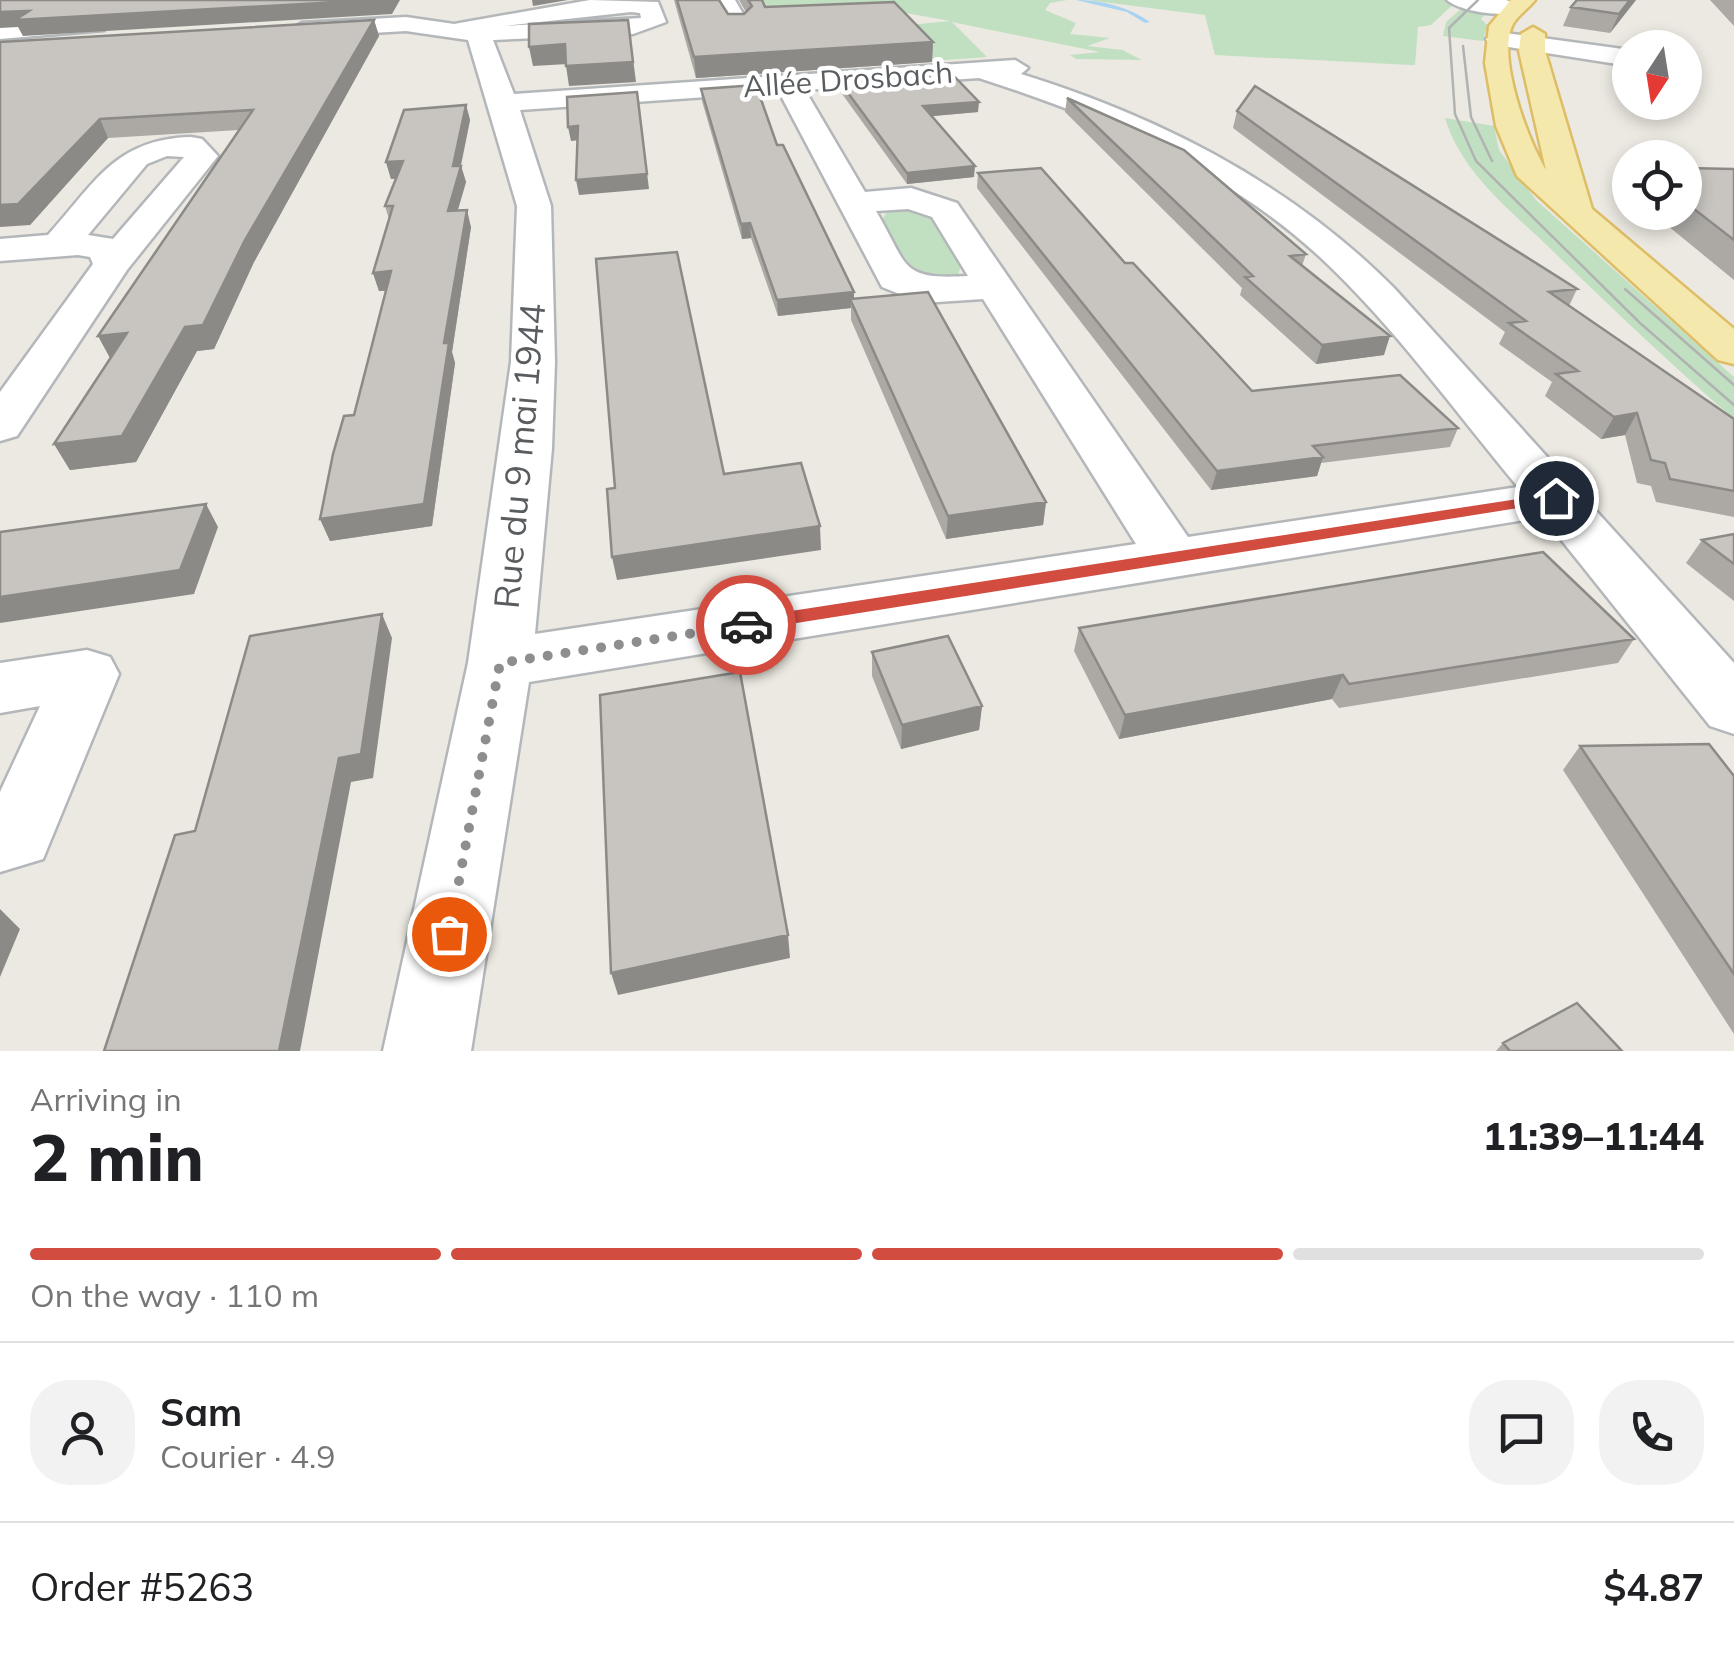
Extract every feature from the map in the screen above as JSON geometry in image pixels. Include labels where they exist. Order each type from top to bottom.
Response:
[{"type":"main road","points":[[1530,5],[1499,29],[1498,38],[1503,87],[1522,159],[1533,176],[1734,352]]},
{"type":"main road","points":[[1530,5],[1532,43],[1574,210]]},
{"type":"street","points":[[724,0],[737,24]]},
{"type":"street","points":[[1458,0],[1530,5]]},
{"type":"street","points":[[279,32],[378,13],[469,31],[633,28],[654,22],[650,7],[631,5],[518,12],[469,31]]},
{"type":"street","points":[[0,32],[107,31],[0,48]]},
{"type":"street","name":"Rue du 9 mai 1944","points":[[427,1051],[500,663],[527,448],[536,256],[534,206],[488,53],[469,31]]},
{"type":"street","points":[[1498,38],[1612,55]]},
{"type":"street","name":"Allée Drosbach","points":[[503,104],[1054,65]]},
{"type":"street","points":[[979,70],[1113,115],[1192,151],[1285,210],[1364,279],[1734,708]]},
{"type":"street","points":[[788,84],[896,279],[922,290],[996,286]]},
{"type":"street","points":[[0,426],[112,264],[202,156],[191,146],[163,148],[136,157],[60,244]]},
{"type":"street","points":[[854,203],[912,198],[945,210],[1173,558]]},
{"type":"street","points":[[0,250],[60,244],[106,249],[112,264]]},
{"type":"street","points":[[500,663],[1556,498]]},
{"type":"street","points":[[0,688],[87,674],[17,836],[0,839]]},
{"type":"green space","points":[[753,0],[1067,0],[1050,3],[1045,10],[1076,23],[1070,34],[1110,38],[1087,46],[1122,50],[1142,60],[1076,59],[1070,55],[1100,52],[952,22],[987,57],[931,61],[899,26],[950,21],[857,4],[758,9]]},
{"type":"green space","points":[[1088,0],[1458,0],[1431,25],[1418,27],[1415,65],[1411,65],[1215,55],[1205,15]]},
{"type":"green space","points":[[1468,3],[1489,10],[1481,19],[1487,25],[1483,41],[1443,36],[1446,22]]},
{"type":"green space","points":[[1445,118],[1494,126],[1499,150],[1536,200],[1734,377],[1734,419],[1494,194],[1464,159]]},
{"type":"green space","points":[[911,209],[929,216],[961,266],[958,275],[943,278],[920,273],[903,255],[882,220],[886,213]]},
{"type":"building","points":[[0,0],[375,0],[15,20],[29,11],[0,12]]},
{"type":"building","points":[[677,0],[719,0],[728,14],[744,14],[752,6],[748,0],[762,0],[765,7],[894,2],[933,42],[694,57]]},
{"type":"building","points":[[1577,0],[1630,0],[1619,14],[1571,7]]},
{"type":"building","points":[[374,20],[245,240],[203,325],[185,327],[122,436],[54,444],[127,333],[98,336],[253,110],[100,119],[18,204],[0,205],[0,42]]},
{"type":"building","points":[[628,20],[633,62],[566,66],[565,44],[529,47],[529,24]]},
{"type":"building","points":[[952,74],[979,102],[923,106],[975,166],[907,173],[840,82]]},
{"type":"building","points":[[756,85],[777,145],[783,145],[854,292],[777,300],[750,223],[741,224],[701,89]]},
{"type":"building","points":[[1255,86],[1577,289],[1549,292],[1734,419],[1734,491],[1670,479],[1665,463],[1651,460],[1637,413],[1614,417],[1556,374],[1578,371],[1509,323],[1526,321],[1237,111]]},
{"type":"building","points":[[637,92],[647,174],[576,180],[578,126],[568,127],[567,97]]},
{"type":"building","points":[[1067,98],[1184,150],[1306,254],[1290,256],[1390,336],[1322,345],[1245,277],[1253,276]]},
{"type":"building","points":[[466,105],[453,166],[461,166],[448,211],[467,210],[444,343],[449,343],[424,504],[320,519],[333,454],[344,416],[354,415],[391,271],[373,273],[393,206],[385,206],[403,161],[386,162],[404,110]]},
{"type":"building","points":[[1041,168],[1125,263],[1133,263],[1252,391],[1400,375],[1458,428],[1313,446],[1323,457],[1217,471],[978,173]]},
{"type":"building","points":[[1702,168],[1734,169],[1734,240],[1702,215]]},
{"type":"building","points":[[677,252],[724,474],[801,463],[820,526],[612,557],[607,489],[615,488],[596,259]]},
{"type":"building","points":[[928,292],[1046,502],[948,516],[850,299]]},
{"type":"building","points":[[206,504],[180,570],[0,597],[0,532]]},
{"type":"building","points":[[1734,534],[1734,564],[1702,540]]},
{"type":"building","points":[[1543,552],[1634,639],[1349,684],[1343,675],[1125,715],[1079,628]]},
{"type":"building","points":[[382,614],[361,754],[339,758],[279,1051],[104,1051],[175,835],[195,831],[250,636]]},
{"type":"building","points":[[948,636],[982,706],[902,725],[872,652]]},
{"type":"building","points":[[740,672],[788,935],[611,973],[600,695]]},
{"type":"building","points":[[1709,744],[1734,776],[1734,974],[1580,746]]},
{"type":"building","points":[[1577,1003],[1622,1051],[1510,1051],[1503,1043]]},
{"type":"waterway","points":[[1079,0],[1129,11],[1147,22]]},
{"type":"tram line","points":[[1478,0],[1449,28],[1455,114],[1476,161],[1640,323],[1734,405]]},
{"type":"tram line","points":[[1463,46],[1471,117],[1492,161]]},
{"type":"tram line","points":[[1625,289],[1734,385]]},
{"type":"way so far","points":[[449,934],[500,663],[746,625]]},
{"type":"route","points":[[746,625],[1556,498]]}]
